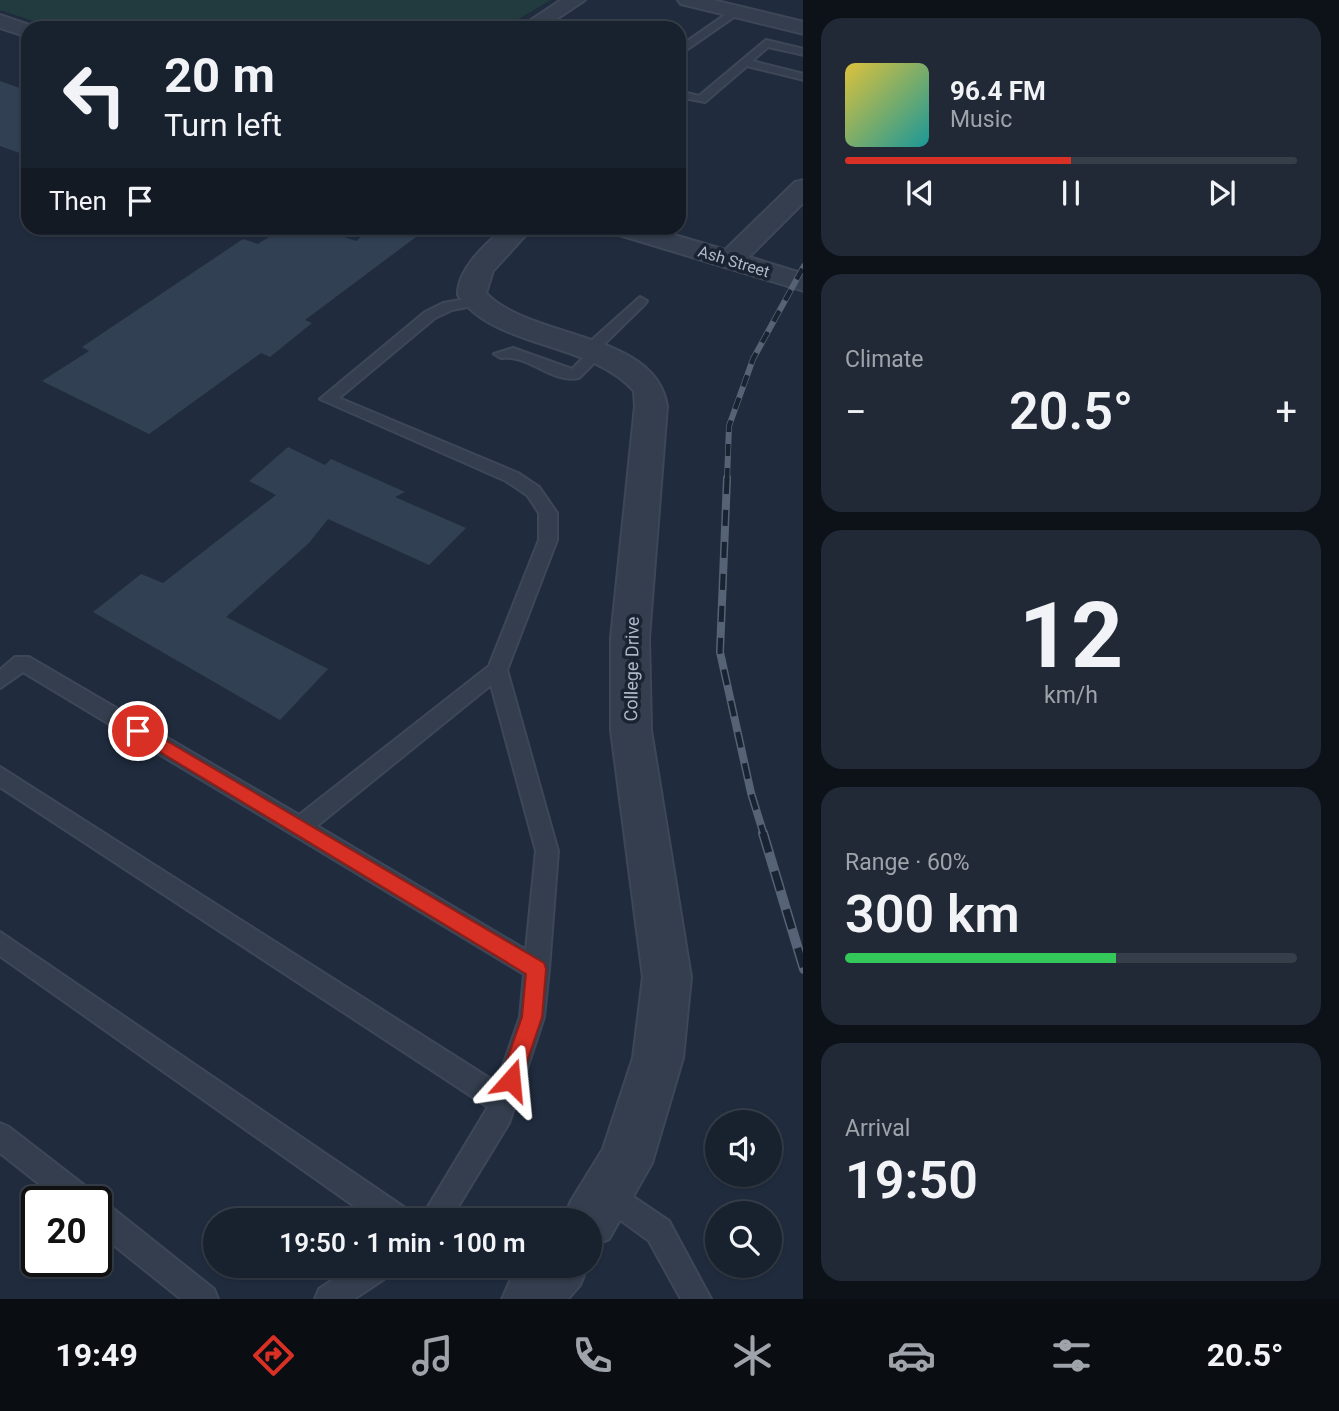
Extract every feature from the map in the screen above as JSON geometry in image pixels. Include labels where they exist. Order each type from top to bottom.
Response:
[{"type":"street","points":[[540,21],[575,0]]},
{"type":"street","points":[[688,0],[803,28]]},
{"type":"street","points":[[0,21],[21,28]]},
{"type":"street","points":[[731,260],[803,187]]},
{"type":"street","points":[[477,301],[471,293],[471,284],[500,243],[510,235]]},
{"type":"street","name":"Ash Street","points":[[648,235],[803,283]]},
{"type":"street","name":"College Drive","points":[[477,301],[506,317],[619,362],[649,390],[651,406],[630,638],[631,730],[667,977],[657,1058],[625,1163],[598,1207]]},
{"type":"street","points":[[531,1299],[549,1278]]},
{"type":"lane","points":[[686,47],[736,12]]},
{"type":"lane","points":[[686,96],[701,100],[766,43],[803,52]]},
{"type":"lane","points":[[745,62],[803,77]]},
{"type":"lane","points":[[501,354],[513,352],[574,375],[640,300]]},
{"type":"lane","points":[[300,827],[497,670],[548,540],[548,513],[533,491],[512,477],[328,399],[430,315],[447,306],[477,301]]},
{"type":"lane","points":[[0,681],[22,662],[537,969]]},
{"type":"lane","points":[[442,1208],[496,1123],[532,1017],[537,969],[547,851],[497,670]]},
{"type":"lane","points":[[0,776],[504,1102]]},
{"type":"lane","points":[[0,943],[381,1208]]},
{"type":"lane","points":[[0,1136],[63,1186]]},
{"type":"lane","points":[[598,1207],[659,1231],[697,1299]]},
{"type":"lane","points":[[112,1226],[204,1299]]},
{"type":"lane","points":[[329,1299],[360,1278]]},
{"type":"green space","points":[[0,0],[551,0],[515,21],[34,21],[0,10]]},
{"type":"building","points":[[0,81],[21,88],[21,154],[0,146]]},
{"type":"building","points":[[272,235],[338,235],[356,241],[364,235],[419,235],[305,320],[312,323],[270,357],[261,353],[149,434],[42,381],[89,351],[82,347],[243,239],[258,244]]},
{"type":"building","points":[[288,447],[325,465],[331,459],[405,492],[395,497],[466,528],[429,565],[328,519],[309,543],[226,617],[328,669],[280,720],[93,612],[141,574],[163,583],[276,495],[249,481]]},
{"type":"railway","points":[[727,480],[729,426],[753,359],[803,268]]},
{"type":"railway","points":[[727,478],[720,652],[751,793],[764,835]]},
{"type":"railway","points":[[763,833],[803,966]]},
{"type":"route","points":[[138,731],[537,969],[532,1017],[511,1080]]}]
